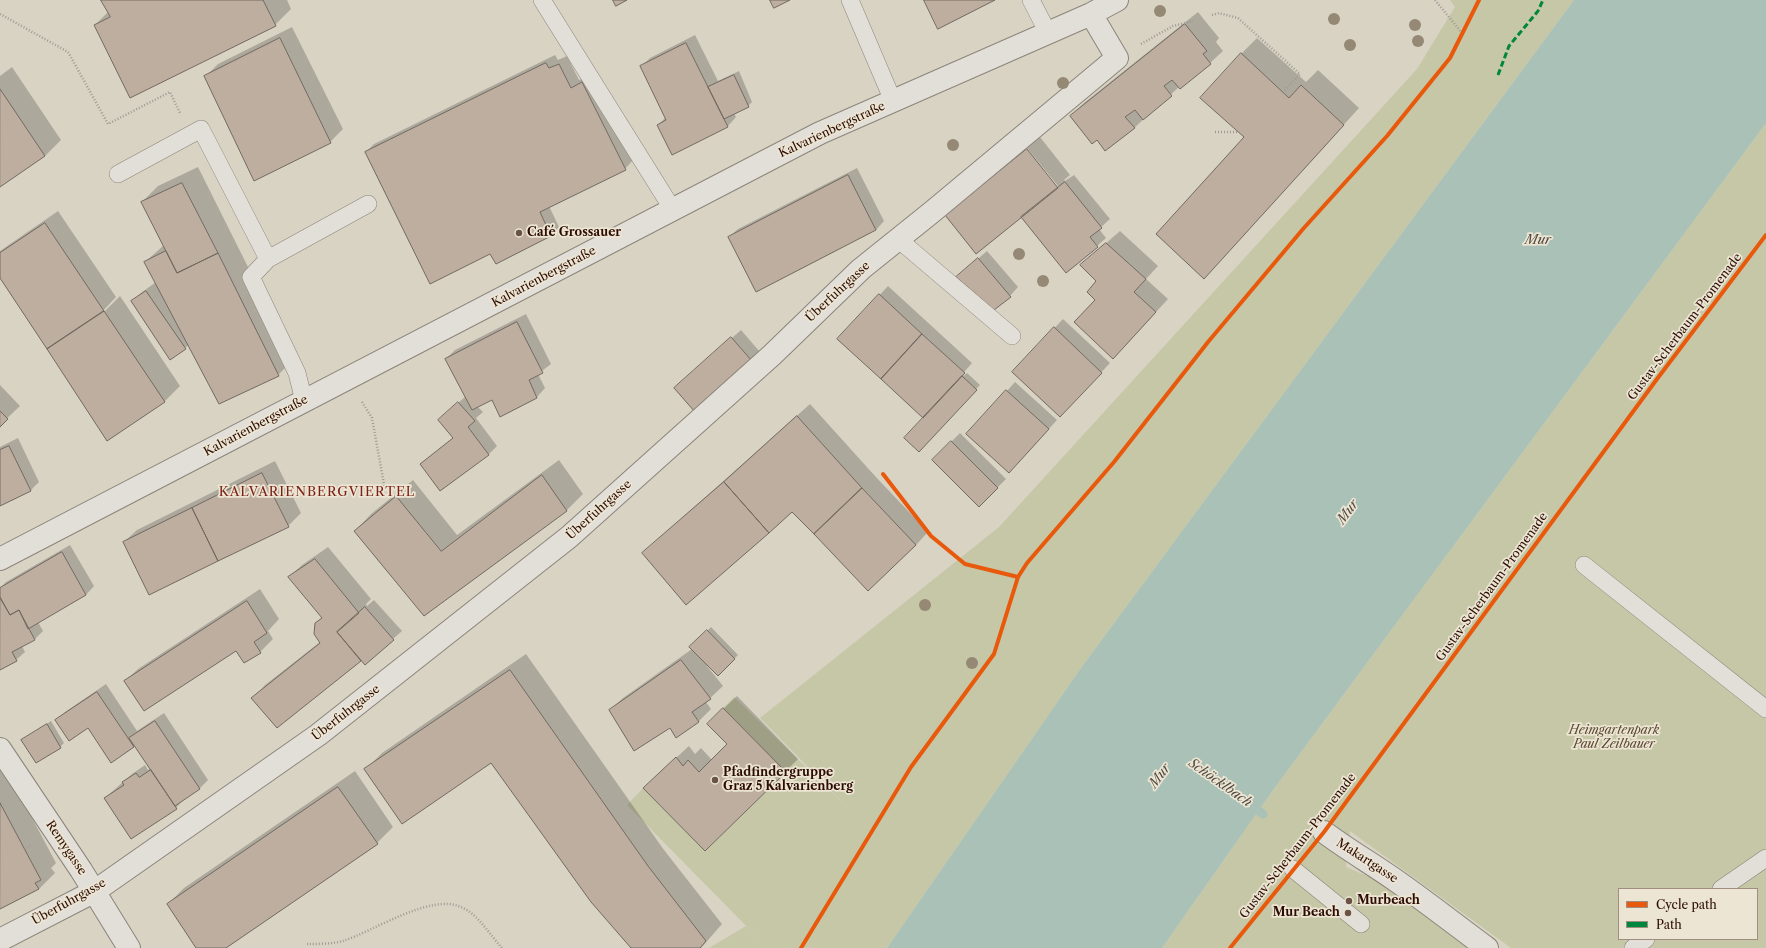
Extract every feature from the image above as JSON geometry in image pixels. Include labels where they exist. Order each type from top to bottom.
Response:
[{"type":"street","name":"Kalvarienbergstraße","points":[[0,559],[304,401],[348,380],[820,133],[1091,14],[1117,0]]},
{"type":"street","points":[[1091,14],[1117,58]]},
{"type":"street","name":"Überfuhrgasse","points":[[0,940],[94,891],[318,735],[569,537],[772,355],[861,268],[1117,58]]},
{"type":"street","name":"Remygasse","points":[[0,749],[94,891],[129,948]]},
{"type":"street","name":"Makartgasse","points":[[1324,832],[1344,847],[1359,855],[1399,882],[1487,948]]},
{"type":"lane","points":[[542,0],[673,210]]},
{"type":"lane","points":[[850,0],[893,101]]},
{"type":"lane","points":[[1031,0],[1048,33]]},
{"type":"lane","points":[[118,174],[201,129],[268,259]]},
{"type":"lane","points":[[304,401],[297,373],[251,277],[268,259],[368,204]]},
{"type":"lane","points":[[898,239],[1012,336]]},
{"type":"lane","points":[[1584,566],[1766,709]]},
{"type":"lane","points":[[1722,888],[1766,858]]},
{"type":"lane","points":[[1293,869],[1361,924]]},
{"type":"lane","points":[[1633,948],[1645,940]]},
{"type":"path","points":[[1435,0],[1462,33]]},
{"type":"path","points":[[1212,15],[1219,13],[1238,18],[1300,74],[1283,92]]},
{"type":"path","points":[[0,14],[68,52],[108,124],[170,92],[191,135]]},
{"type":"path","points":[[1117,58],[1173,26],[1193,21]]},
{"type":"path","points":[[1459,39],[1465,26]]},
{"type":"path","points":[[1215,132],[1238,132]]},
{"type":"path","points":[[348,380],[372,418],[385,490]]},
{"type":"path","points":[[307,944],[341,941],[427,906],[446,903],[462,906],[486,927],[502,948]]},
{"type":"green space","points":[[1450,0],[1574,0],[1081,668],[887,948],[709,948],[746,926],[761,941],[627,805],[643,788],[705,851],[786,772],[723,708],[734,697],[846,806],[760,718],[999,527],[1417,69],[1455,7]]},
{"type":"green space","name":"Heimgartenpark Paul Zeilbauer","points":[[1766,123],[1766,948],[1511,948],[1350,831],[1346,867],[1372,878],[1393,891],[1467,948],[1162,948],[1273,790]]},
{"type":"water","name":"Mur","points":[[1574,0],[1766,0],[1766,123],[1273,790],[1162,948],[887,948],[1081,668]]},
{"type":"building","points":[[101,0],[263,0],[276,26],[130,98],[94,25],[110,17]]},
{"type":"building","points":[[613,0],[627,0],[616,6]]},
{"type":"building","points":[[770,0],[790,0],[774,8]]},
{"type":"building","points":[[924,0],[995,0],[938,29]]},
{"type":"building","points":[[1185,24],[1207,51],[1203,54],[1211,64],[1180,89],[1172,80],[1164,86],[1172,96],[1143,120],[1135,110],[1125,117],[1135,128],[1105,151],[1097,140],[1092,144],[1070,116]]},
{"type":"building","points":[[280,38],[331,143],[254,181],[204,76]]},
{"type":"building","points":[[686,43],[728,127],[672,155],[657,125],[666,120],[640,66]]},
{"type":"building","points":[[1241,53],[1289,98],[1301,85],[1344,125],[1204,279],[1156,234],[1244,137],[1200,98]]},
{"type":"building","points":[[546,63],[549,68],[559,64],[571,88],[582,82],[626,170],[540,212],[551,236],[496,264],[490,254],[430,284],[365,152]]},
{"type":"building","points":[[734,75],[749,107],[724,119],[708,87]]},
{"type":"building","points":[[0,89],[45,156],[0,187]]},
{"type":"building","points":[[1027,149],[1058,188],[976,254],[945,215]]},
{"type":"building","points":[[848,175],[876,230],[756,292],[728,237]]},
{"type":"building","points":[[1065,182],[1102,228],[1090,237],[1098,247],[1066,273],[1021,217]]},
{"type":"building","points":[[182,183],[218,253],[177,273],[141,202]]},
{"type":"building","points":[[45,223],[104,311],[47,349],[0,278],[0,253]]},
{"type":"building","points":[[1106,243],[1146,279],[1134,292],[1156,312],[1113,359],[1074,322],[1095,300],[1087,292],[1096,281],[1080,265]]},
{"type":"building","points":[[166,251],[177,273],[218,253],[279,376],[219,404],[144,262]]},
{"type":"building","points":[[978,258],[1011,297],[994,310],[956,277]]},
{"type":"building","points":[[146,291],[186,349],[170,360],[131,301]]},
{"type":"building","points":[[879,294],[922,334],[881,379],[837,339]]},
{"type":"building","points":[[104,311],[165,402],[107,441],[47,349]]},
{"type":"building","points":[[517,322],[543,373],[529,380],[537,398],[500,417],[492,400],[472,410],[445,359]]},
{"type":"building","points":[[1054,327],[1102,373],[1060,417],[1012,372]]},
{"type":"building","points":[[922,334],[965,373],[923,418],[881,379]]},
{"type":"building","points":[[731,337],[752,361],[695,412],[674,388]]},
{"type":"building","points":[[962,376],[977,390],[919,452],[904,438]]},
{"type":"building","points":[[1006,390],[1049,429],[1009,473],[966,434]]},
{"type":"building","points":[[458,402],[475,421],[468,427],[489,455],[440,491],[420,464],[453,438],[438,420]]},
{"type":"building","points":[[0,411],[8,419],[0,427]]},
{"type":"building","points":[[797,416],[862,488],[814,534],[792,512],[769,533],[724,482]]},
{"type":"building","points":[[951,441],[998,488],[979,507],[932,460]]},
{"type":"building","points":[[9,446],[31,491],[0,506],[0,450]]},
{"type":"building","points":[[262,473],[289,527],[218,561],[192,508]]},
{"type":"building","points":[[542,475],[567,511],[424,616],[354,531],[396,496],[441,551]]},
{"type":"building","points":[[724,482],[769,533],[686,605],[642,553]]},
{"type":"building","points":[[862,488],[916,545],[868,591],[814,534]]},
{"type":"building","points":[[192,508],[218,561],[149,595],[123,542]]},
{"type":"building","points":[[62,552],[86,595],[28,629],[19,610],[10,615],[0,597],[0,588]]},
{"type":"building","points":[[315,559],[359,613],[337,632],[361,661],[277,728],[251,698],[320,643],[314,634],[315,623],[322,618],[288,577]]},
{"type":"building","points":[[0,598],[10,615],[19,610],[35,640],[12,652],[17,661],[0,670]]},
{"type":"building","points":[[247,601],[267,633],[254,642],[261,653],[244,663],[236,651],[144,711],[124,681]]},
{"type":"building","points":[[365,607],[394,640],[365,665],[337,632]]},
{"type":"building","points":[[707,630],[735,659],[718,676],[689,647]]},
{"type":"building","points":[[681,660],[711,699],[692,712],[699,722],[676,738],[670,728],[634,751],[609,710]]},
{"type":"building","points":[[510,670],[648,866],[706,941],[700,948],[631,948],[591,902],[491,763],[402,824],[364,769]]},
{"type":"building","points":[[97,692],[134,747],[111,763],[88,728],[69,741],[55,720]]},
{"type":"building","name":"Pfadfindergruppe Graz 5 Kalvarienberg","points":[[723,708],[786,772],[705,851],[643,788],[676,757],[683,766],[688,760],[699,772],[727,744],[707,724]]},
{"type":"building","points":[[155,721],[200,789],[175,806],[129,738]]},
{"type":"building","points":[[47,724],[61,748],[36,763],[21,740]]},
{"type":"building","points":[[151,770],[177,809],[131,839],[104,798],[124,785],[122,782],[136,773],[139,777]]},
{"type":"building","points":[[338,787],[378,844],[226,948],[196,948],[167,904]]},
{"type":"building","points":[[0,803],[41,880],[35,883],[39,889],[0,909]]},
{"type":"waterway","name":"Schöcklbach","points":[[1250,804],[1263,814]]},
{"type":"marked path","points":[[1498,75],[1509,46],[1538,11],[1543,0]]},
{"type":"cycle path","points":[[801,948],[911,767],[994,654],[1018,577],[1027,563],[1114,462],[1208,342],[1303,229],[1387,136],[1450,58],[1479,0]]},
{"type":"cycle path","name":"Gustav-Scherbaum-Promenade","points":[[1230,948],[1324,832],[1657,379],[1766,235]]},
{"type":"cycle path","points":[[883,474],[931,536],[965,564],[1018,577]]},
{"type":"place","name":"Café Grossauer","points":[[519,233]]},
{"type":"place","name":"Pfadfindergruppe Graz 5 Kalvarienberg","points":[[715,780]]},
{"type":"place","name":"Murbeach","points":[[1349,901]]},
{"type":"place","name":"Mur Beach","points":[[1348,913]]},
{"type":"district","name":"KALVARIENBERGVIERTEL","points":[[317,492]]}]
